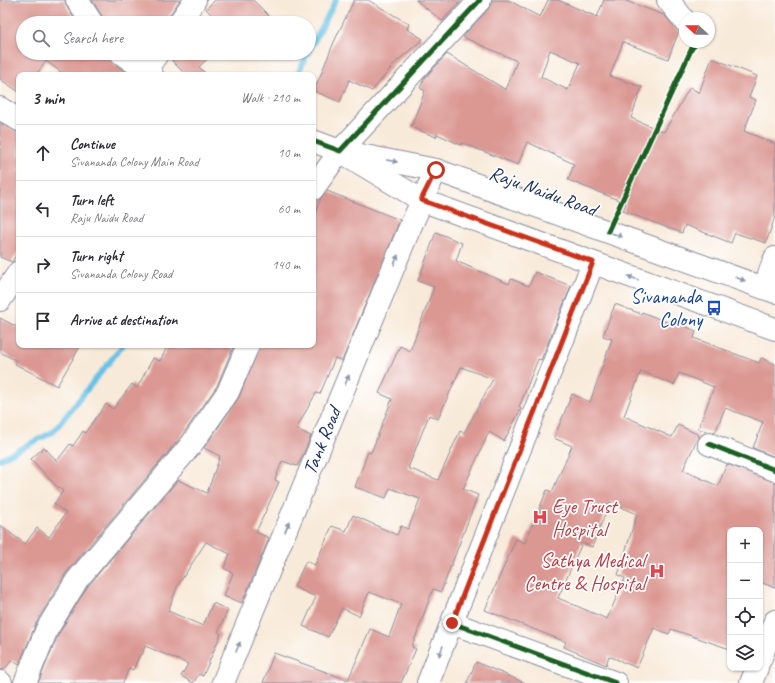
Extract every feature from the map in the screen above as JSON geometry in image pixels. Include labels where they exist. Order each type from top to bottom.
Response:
[{"type":"main road","points":[[77,0],[87,16]]},
{"type":"main road","points":[[184,16],[195,0]]},
{"type":"main road","points":[[316,185],[340,151],[480,0]]},
{"type":"main road","points":[[668,0],[679,14]]},
{"type":"main road","points":[[130,60],[145,72]]},
{"type":"main road","points":[[148,72],[154,60]]},
{"type":"main road","points":[[0,108],[16,118]]},
{"type":"main road","points":[[316,142],[340,151],[421,200],[775,329]]},
{"type":"main road","name":"Raju Naidu Road","points":[[340,151],[436,170],[770,290]]},
{"type":"main road","name":"Tank Road","points":[[223,683],[421,200],[436,170]]},
{"type":"main road","points":[[770,290],[775,258]]},
{"type":"main road","points":[[428,683],[593,262]]},
{"type":"main road","points":[[0,300],[11,274]]},
{"type":"main road","points":[[25,683],[47,629],[77,580],[191,445],[228,392],[247,348]]},
{"type":"main road","points":[[709,444],[775,470]]},
{"type":"main road","points":[[763,652],[775,621]]},
{"type":"main road","points":[[452,623],[616,683]]},
{"type":"main road","points":[[751,683],[756,671]]},
{"type":"building","points":[[0,0],[65,0],[67,7],[73,16],[16,16],[16,60],[112,60],[113,63],[126,72],[61,72],[46,61],[38,72],[16,72],[16,90],[0,79]]},
{"type":"building","points":[[92,0],[180,0],[169,16],[102,16]]},
{"type":"building","points":[[215,0],[253,0],[269,16],[212,16],[206,9]]},
{"type":"building","points":[[354,0],[368,0],[409,24],[407,29],[423,39],[395,63],[372,91],[349,80],[340,102],[316,92],[316,86],[334,42]]},
{"type":"building","points":[[416,0],[462,0],[442,21]]},
{"type":"building","points":[[492,0],[508,0],[540,17],[548,0],[558,0],[597,17],[604,0],[623,0],[664,15],[679,31],[668,59],[623,42],[610,76],[642,87],[631,118],[664,132],[690,87],[699,93],[712,58],[757,76],[749,97],[756,100],[744,131],[775,144],[775,217],[766,243],[735,233],[731,243],[685,225],[682,233],[623,211],[626,203],[568,180],[574,164],[527,142],[518,165],[462,143],[461,145],[437,134],[436,137],[411,127],[425,91],[420,88],[424,79],[447,54],[506,90],[517,61],[463,37],[489,8]],"holes":[[[550,50],[580,63],[568,90],[541,77]]]},
{"type":"building","points":[[206,60],[199,67],[204,72],[183,72],[172,61]]},
{"type":"building","points":[[0,123],[16,131],[16,255],[12,262],[0,257]]},
{"type":"building","points":[[327,191],[400,220],[342,361],[335,358],[320,394],[316,393],[296,429],[311,436],[301,459],[297,466],[282,461],[275,480],[279,482],[256,532],[269,538],[242,603],[224,596],[233,573],[224,568],[230,554],[206,542],[178,585],[168,611],[203,626],[213,603],[228,610],[218,632],[221,634],[203,676],[199,674],[193,683],[181,676],[188,664],[145,646],[142,655],[140,654],[133,670],[129,668],[123,683],[38,683],[58,635],[87,587],[178,480],[207,493],[220,456],[204,448],[239,397],[259,348],[316,348],[316,210],[321,198]]},
{"type":"building","points":[[436,232],[462,243],[456,261],[509,284],[511,279],[529,286],[535,272],[571,286],[541,360],[538,359],[519,407],[521,409],[504,441],[489,432],[463,489],[478,495],[441,592],[433,589],[412,647],[416,649],[401,683],[263,683],[274,653],[348,680],[370,629],[389,637],[401,604],[369,592],[359,616],[342,608],[328,637],[303,626],[316,597],[294,587],[306,561],[315,565],[332,526],[346,531],[353,515],[397,535],[401,526],[408,529],[420,499],[390,488],[386,498],[355,487],[368,452],[371,453],[392,399],[379,393],[400,346],[410,351],[434,287],[418,281]],"holes":[[[461,367],[493,379],[464,433],[460,431],[438,480],[408,468],[429,415],[438,419]]]},
{"type":"building","points":[[615,304],[641,314],[642,312],[679,327],[680,324],[696,331],[694,338],[759,363],[761,358],[775,364],[775,457],[753,448],[763,422],[725,408],[715,433],[698,429],[714,387],[679,373],[674,385],[641,371],[624,416],[672,437],[678,425],[699,435],[683,470],[718,486],[727,464],[775,482],[775,588],[763,583],[763,527],[727,527],[727,648],[671,629],[669,634],[654,628],[637,668],[609,656],[606,665],[564,647],[566,642],[485,610],[516,539],[525,543],[547,490],[552,492],[572,446],[554,438],[572,394],[590,402],[612,339],[603,336]],"holes":[[[610,502],[637,514],[618,575],[625,578],[607,619],[558,598],[582,543],[592,547]]]},
{"type":"building","points":[[0,318],[16,326],[16,348],[79,348],[57,386],[15,364],[17,361],[0,352]]},
{"type":"building","points":[[166,348],[233,348],[217,386],[181,437],[66,573],[36,623],[19,665],[12,660],[4,670],[0,670],[0,525],[25,544],[37,528],[49,537],[66,513],[54,504],[63,491],[54,484],[31,459],[44,447],[57,461],[70,444],[73,446],[83,431],[85,433],[106,404],[113,409],[132,384],[137,388],[153,358],[160,361]]},
{"type":"building","points":[[476,662],[525,683],[467,683]]},
{"type":"waterway","points":[[316,38],[336,0]]},
{"type":"waterway","points":[[298,72],[304,60]]},
{"type":"waterway","points":[[0,459],[53,432],[121,348]]},
{"type":"cycle path","points":[[316,142],[340,151],[480,0]]},
{"type":"cycle path","points":[[608,231],[692,48]]},
{"type":"cycle path","points":[[709,444],[775,470]]},
{"type":"cycle path","points":[[452,623],[616,683]]},
{"type":"place","name":"Sivananda Colony","points":[[714,308]]},
{"type":"place","name":"Eye Trust Hospital","points":[[540,517]]},
{"type":"place","name":"Sathya Medical Centre & Hospital","points":[[657,571]]},
{"type":"route","points":[[436,170],[421,200],[593,262],[452,623]]}]
